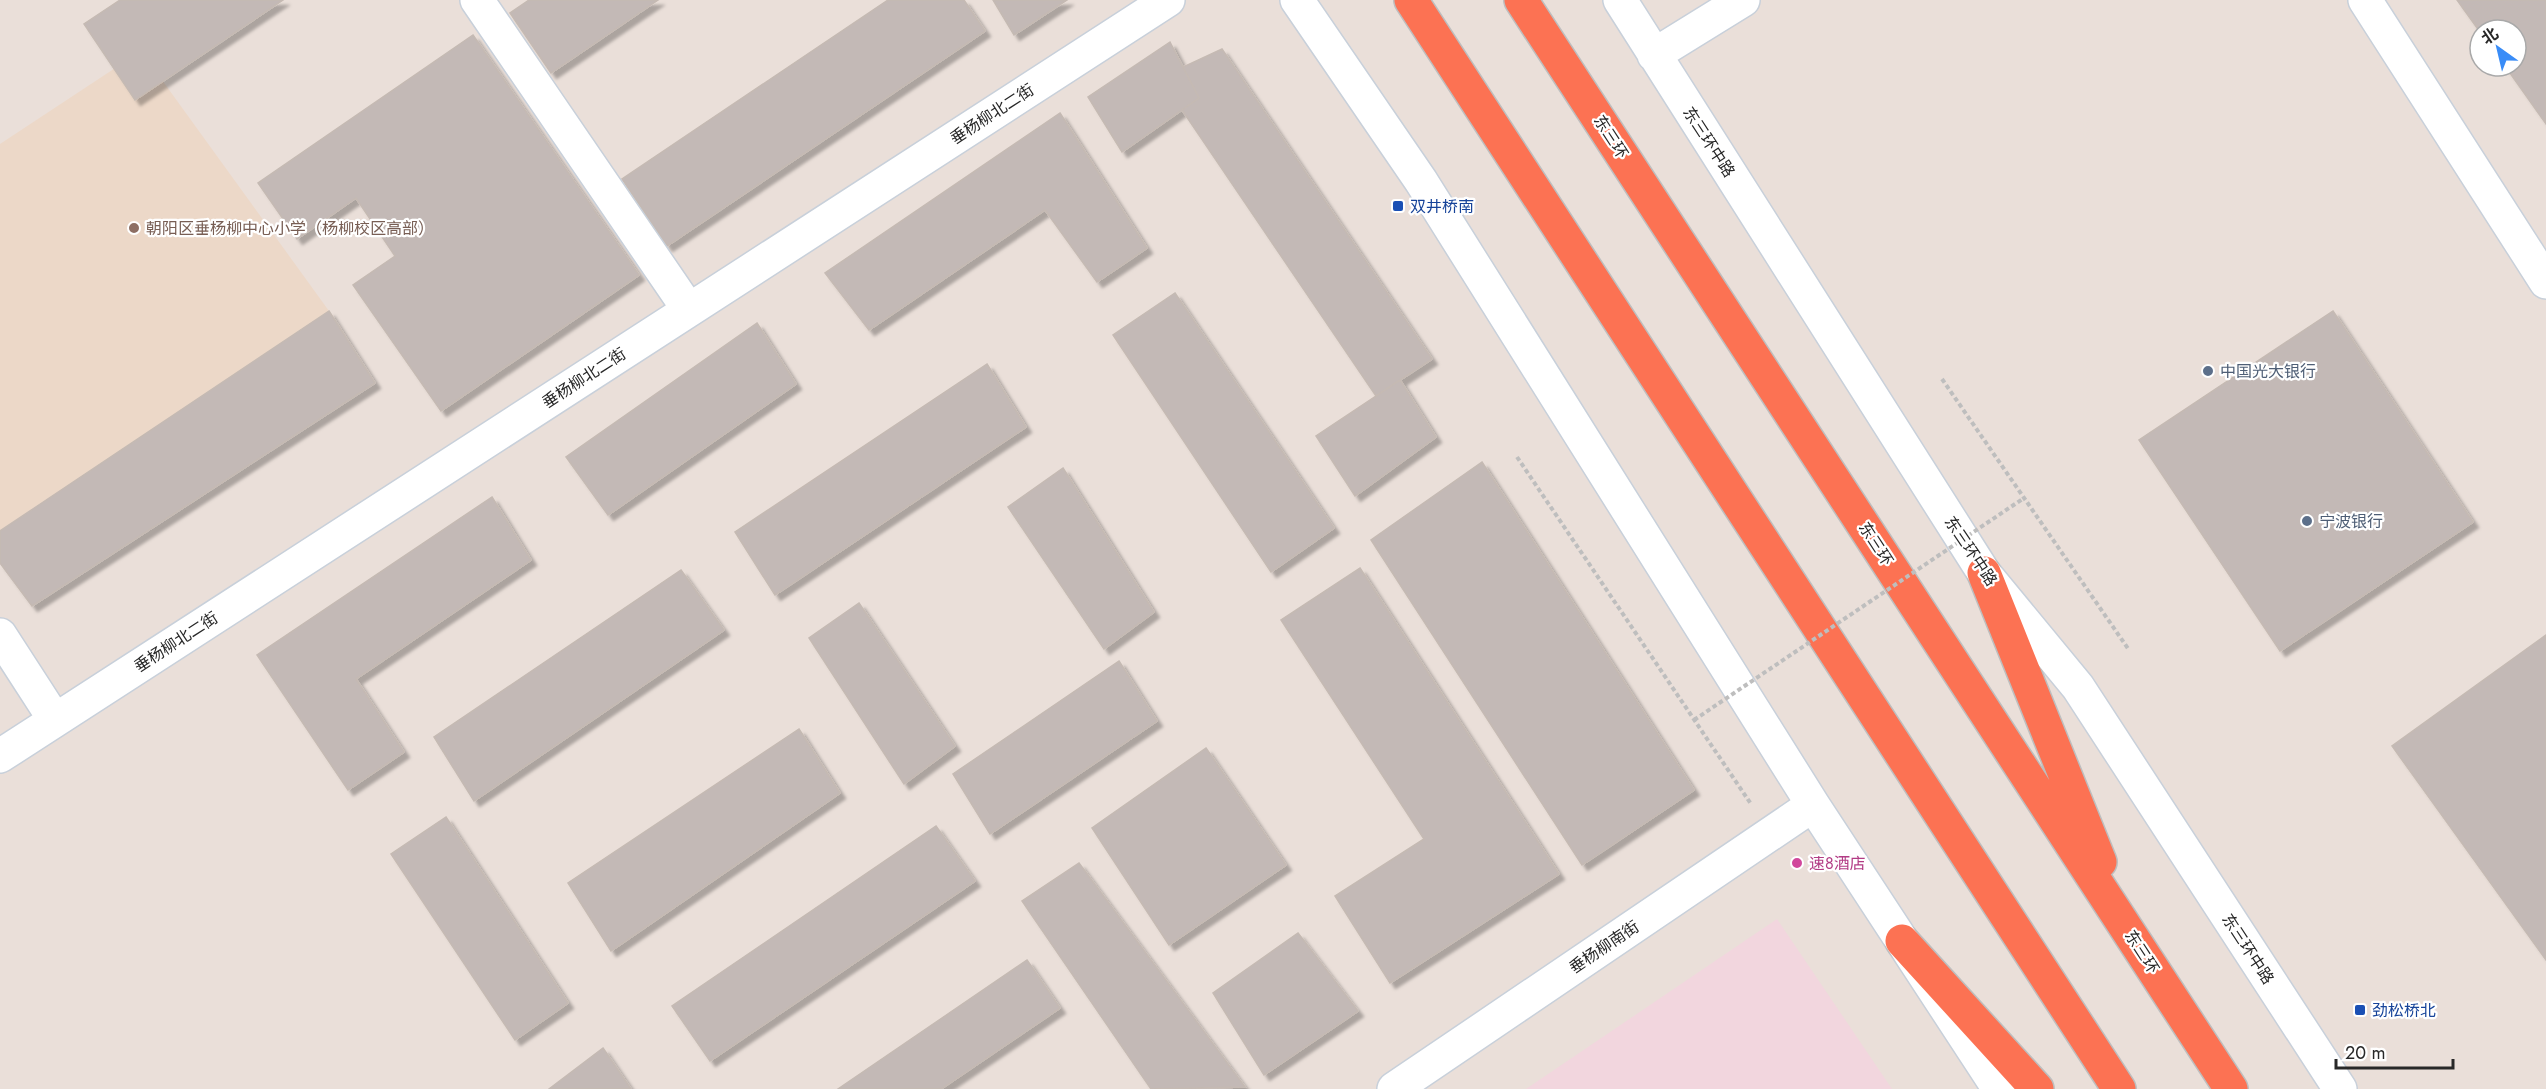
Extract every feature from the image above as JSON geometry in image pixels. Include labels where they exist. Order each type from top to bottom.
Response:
[{"type":"highway","points":[[1411,0],[2120,1089]]},
{"type":"highway","name":"东三环","points":[[1521,0],[2231,1089]]},
{"type":"highway","points":[[1983,573],[2128,930]]},
{"type":"highway","points":[[1902,941],[2037,1089]]},
{"type":"street","points":[[477,0],[689,310]]},
{"type":"street","name":"垂杨柳北二街","points":[[0,756],[1168,0]]},
{"type":"street","points":[[1297,0],[1421,181],[1813,805],[1999,1089]]},
{"type":"street","name":"东三环中路","points":[[1620,0],[1983,573],[2078,687],[2340,1089]]},
{"type":"street","points":[[1654,56],[1743,0]]},
{"type":"street","points":[[2365,0],[2546,282]]},
{"type":"street","points":[[0,634],[55,720]]},
{"type":"street","name":"垂杨柳南街","points":[[1394,1089],[1813,805]]},
{"type":"path","points":[[1942,379],[2129,650]]},
{"type":"path","points":[[1517,457],[1747,798]]},
{"type":"path","points":[[1694,720],[2024,498]]},
{"type":"shaded area","name":"朝阳区垂杨柳中心小学（杨柳校区高部）","points":[[141,51],[329,311],[0,531],[0,144]]},
{"type":"shaded area","points":[[1777,919],[1892,1089],[1526,1089]]},
{"type":"building","points":[[120,0],[283,0],[135,100],[84,24]]},
{"type":"building","points":[[529,0],[658,0],[551,73],[510,13]]},
{"type":"building","points":[[888,0],[964,0],[985,31],[667,246],[622,179]]},
{"type":"building","points":[[993,0],[1067,0],[1014,35]]},
{"type":"building","points":[[2457,0],[2546,0],[2546,124],[2513,78],[2528,78],[2528,18],[2470,18]]},
{"type":"building","points":[[473,35],[639,275],[441,411],[353,285],[395,256],[356,198],[297,239],[258,183]]},
{"type":"building","points":[[1170,42],[1199,98],[1122,152],[1088,97]]},
{"type":"building","points":[[1222,49],[1432,359],[1376,396],[1182,110],[1199,98],[1183,67]]},
{"type":"building","points":[[1060,113],[1147,248],[1097,282],[1045,210],[869,330],[825,273]]},
{"type":"building","points":[[1175,293],[1334,528],[1271,572],[1113,335]]},
{"type":"building","points":[[329,311],[375,383],[32,606],[0,563],[0,531]]},
{"type":"building","points":[[2333,311],[2473,522],[2280,651],[2139,440]]},
{"type":"building","points":[[757,323],[796,384],[608,515],[566,457]]},
{"type":"building","points":[[987,364],[1026,427],[775,595],[735,532]]},
{"type":"building","points":[[1400,380],[1436,437],[1355,496],[1316,436]]},
{"type":"building","points":[[1482,462],[1694,790],[1582,865],[1371,540]]},
{"type":"building","points":[[1063,468],[1154,612],[1104,649],[1008,507]]},
{"type":"building","points":[[492,497],[531,560],[356,679],[404,752],[348,790],[257,655]]},
{"type":"building","points":[[1360,568],[1559,874],[1390,983],[1335,896],[1424,839],[1281,620]]},
{"type":"building","points":[[681,570],[724,630],[474,801],[434,737]]},
{"type":"building","points":[[859,603],[955,746],[904,784],[809,638]]},
{"type":"building","points":[[2546,635],[2546,960],[2392,746]]},
{"type":"building","points":[[1119,661],[1157,721],[990,834],[953,774]]},
{"type":"building","points":[[799,729],[840,793],[611,951],[568,883]]},
{"type":"building","points":[[1206,748],[1286,865],[1169,945],[1092,828]]},
{"type":"building","points":[[446,817],[568,1003],[515,1040],[391,854]]},
{"type":"building","points":[[936,826],[975,881],[710,1061],[672,1006]]},
{"type":"building","points":[[1079,863],[1245,1087],[1151,1089],[1022,901]]},
{"type":"building","points":[[1298,933],[1358,1011],[1264,1075],[1213,993]]},
{"type":"building","points":[[1027,960],[1060,1008],[941,1089],[838,1089]]},
{"type":"building","points":[[603,1048],[631,1089],[549,1089]]},
{"type":"place","name":"双井桥南","points":[[1398,206]]},
{"type":"place","name":"朝阳区垂杨柳中心小学（杨柳校区高部）","points":[[134,228]]},
{"type":"place","name":"中国光大银行","points":[[2208,371]]},
{"type":"place","name":"宁波银行","points":[[2307,521]]},
{"type":"place","name":"速8酒店","points":[[1797,863]]},
{"type":"place","name":"劲松桥北","points":[[2360,1010]]}]
